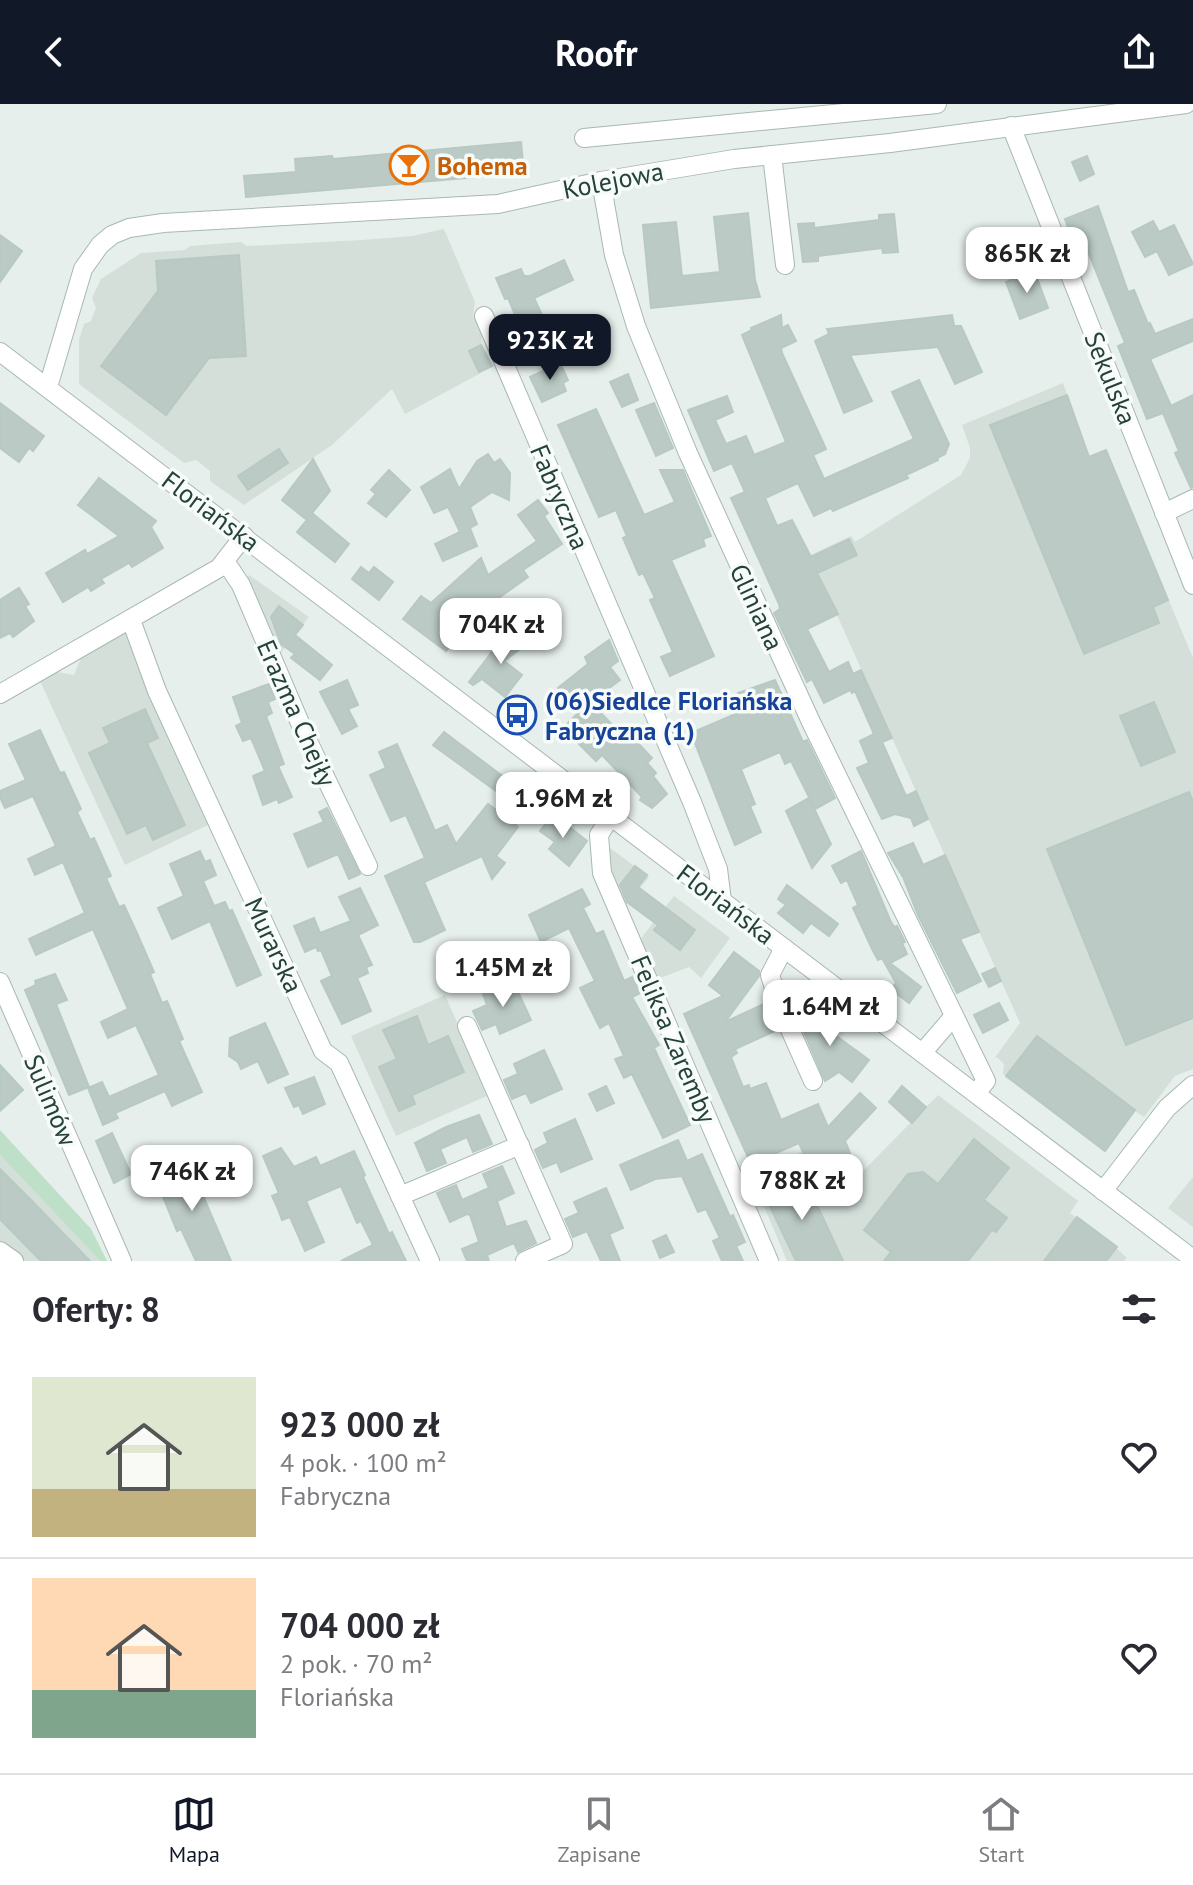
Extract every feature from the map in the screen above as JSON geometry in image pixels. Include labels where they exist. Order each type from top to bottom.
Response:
[{"type":"street","name":"Kolejowa","points":[[584,138],[937,104]]},
{"type":"street","name":"Kolejowa","points":[[48,387],[83,269],[100,245],[112,235],[129,228],[163,223],[498,204],[601,181],[734,159],[890,143],[1186,104]]},
{"type":"street","name":"Sekulska","points":[[1011,126],[1193,585]]},
{"type":"street","points":[[772,155],[785,265]]},
{"type":"street","name":"Gliniana","points":[[601,181],[614,255],[636,326],[688,453],[811,722],[953,1017],[981,1087]]},
{"type":"street","name":"Fabryczna","points":[[484,316],[692,802],[718,869],[722,901]]},
{"type":"street","name":"Floriańska","points":[[0,352],[784,948],[923,1052],[981,1087],[1103,1191],[1193,1259]]},
{"type":"street","points":[[1164,513],[1193,499]]},
{"type":"street","points":[[0,694],[219,568],[244,536]]},
{"type":"street","name":"Erazma Chejły","points":[[225,561],[241,585],[306,737],[368,866]]},
{"type":"street","name":"Murarska","points":[[131,620],[157,691],[323,1051],[339,1063],[430,1261]]},
{"type":"street","name":"Feliksa Zaremby","points":[[611,816],[599,835],[602,873],[769,1261]]},
{"type":"street","points":[[784,948],[770,975],[780,1007],[813,1081]]},
{"type":"street","name":"Sulimów","points":[[0,982],[122,1261]]},
{"type":"street","points":[[923,1052],[953,1017]]},
{"type":"street","points":[[467,1026],[563,1244],[525,1261]]},
{"type":"street","points":[[1103,1191],[1167,1108],[1193,1085]]},
{"type":"street","points":[[400,1196],[520,1145]]},
{"type":"street","points":[[0,1251],[14,1261]]},
{"type":"shaded area","points":[[444,229],[475,302],[473,315],[482,332],[481,345],[492,367],[405,414],[392,389],[332,445],[244,505],[210,481],[210,471],[196,460],[184,463],[79,384],[79,340],[84,324],[91,321],[96,308],[92,298],[101,279],[141,253],[241,242],[247,246],[362,240],[412,236]]},
{"type":"shaded area","points":[[1063,383],[1089,456],[1106,450],[1193,658],[1193,1069],[1175,1076],[1144,1117],[1135,1111],[1105,1151],[1003,1074],[1004,1064],[997,1057],[994,1059],[1020,1023],[810,555],[851,536],[855,542],[961,475],[970,458],[962,425]]},
{"type":"shaded area","points":[[249,575],[309,617],[276,659],[244,582]]},
{"type":"shaded area","points":[[129,631],[212,823],[125,865],[40,681],[57,672],[74,675],[81,658]]},
{"type":"shaded area","points":[[606,845],[649,877],[624,908],[609,874]]},
{"type":"shaded area","points":[[674,896],[730,938],[701,978],[689,967],[655,980],[639,941]]},
{"type":"shaded area","points":[[445,995],[489,1095],[396,1136],[351,1036]]},
{"type":"shaded area","points":[[938,1095],[1078,1201],[1070,1213],[1109,1239],[1127,1258],[1124,1261],[787,1261],[757,1190],[748,1186],[744,1177],[842,1134],[860,1174]]},
{"type":"shaded area","points":[[0,1155],[100,1261],[0,1261]]},
{"type":"shaded area","points":[[1193,1177],[1193,1227],[1168,1208]]},
{"type":"green space","points":[[0,1130],[91,1229],[107,1261],[100,1261],[0,1155]]},
{"type":"building","name":"Bohema","points":[[521,142],[524,173],[246,197],[244,176],[296,172],[295,159],[332,156],[333,159]]},
{"type":"building","points":[[1087,156],[1094,174],[1080,181],[1072,162]]},
{"type":"building","points":[[1098,206],[1128,292],[1134,290],[1155,334],[1193,319],[1193,341],[1150,359],[1171,406],[1193,395],[1191,488],[1175,453],[1179,451],[1163,413],[1147,419],[1118,346],[1125,343],[1089,254],[1086,251],[1078,254],[1065,219]]},
{"type":"building","points":[[748,213],[755,280],[760,297],[651,308],[643,225],[676,222],[682,276],[720,272],[714,217]]},
{"type":"building","points":[[894,214],[898,252],[883,253],[882,248],[818,256],[818,261],[803,262],[798,224],[814,223],[814,228],[879,220],[879,215]]},
{"type":"building","points":[[1153,221],[1159,232],[1174,225],[1193,264],[1169,275],[1157,251],[1145,257],[1132,232]]},
{"type":"building","points":[[0,235],[22,251],[0,282]]},
{"type":"building","points":[[239,255],[246,356],[209,358],[166,415],[101,366],[158,291],[156,261]]},
{"type":"building","points":[[564,260],[573,280],[534,298],[553,338],[522,349],[516,335],[520,334],[516,325],[519,324],[496,278],[521,269],[524,276],[530,276]]},
{"type":"building","points":[[1028,273],[1029,276],[1035,273],[1048,308],[1020,319],[1006,282]]},
{"type":"building","points":[[781,315],[782,328],[788,325],[796,341],[781,348],[782,353],[826,449],[813,455],[824,479],[914,439],[892,392],[919,380],[949,444],[938,460],[906,475],[908,478],[833,511],[831,508],[814,516],[798,483],[765,498],[777,526],[792,520],[811,557],[849,539],[857,555],[817,573],[838,614],[807,629],[829,672],[848,662],[853,674],[861,670],[892,738],[882,742],[906,796],[916,791],[928,819],[914,826],[911,818],[895,814],[882,819],[857,768],[869,763],[860,741],[874,734],[855,691],[852,693],[850,690],[824,703],[812,679],[807,682],[774,613],[780,609],[779,604],[731,498],[745,492],[732,463],[714,471],[688,410],[727,396],[733,412],[715,420],[726,444],[746,436],[754,455],[786,442],[742,335]]},
{"type":"building","points":[[952,315],[954,326],[961,326],[982,372],[955,384],[938,347],[850,355],[872,401],[844,413],[815,341],[829,334],[827,329]]},
{"type":"building","points":[[481,345],[492,366],[479,372],[469,351]]},
{"type":"building","points":[[560,363],[568,380],[563,383],[566,391],[542,402],[530,377]]},
{"type":"building","points":[[628,374],[638,400],[622,407],[610,382]]},
{"type":"building","points":[[1067,395],[1089,457],[1106,450],[1168,600],[1153,607],[1159,623],[1084,654],[990,425]]},
{"type":"building","points":[[0,403],[44,436],[33,451],[29,448],[19,462],[0,448]]},
{"type":"building","points":[[654,403],[673,448],[656,456],[636,410]]},
{"type":"building","points":[[596,409],[644,515],[675,502],[660,470],[683,470],[711,536],[703,539],[705,546],[671,560],[714,656],[670,676],[661,657],[673,652],[650,600],[655,598],[643,573],[639,575],[623,538],[627,536],[616,510],[599,517],[558,425]]},
{"type":"building","points":[[279,449],[288,463],[248,490],[238,476]]},
{"type":"building","points":[[488,454],[494,463],[500,459],[510,473],[509,500],[492,492],[470,507],[477,524],[470,528],[477,546],[443,561],[435,544],[460,532],[448,507],[434,513],[421,487],[450,469],[459,489],[477,461]]},
{"type":"building","points":[[313,459],[330,491],[312,513],[349,544],[335,562],[297,532],[307,520],[282,500]]},
{"type":"building","points":[[389,470],[410,490],[386,517],[368,503],[376,494],[371,490]]},
{"type":"building","points":[[99,478],[156,521],[151,527],[163,548],[132,567],[129,563],[101,579],[104,583],[91,591],[88,587],[63,602],[46,573],[85,550],[87,554],[119,536],[78,505]]},
{"type":"building","points":[[538,500],[548,513],[544,516],[562,544],[523,570],[528,577],[493,602],[496,608],[485,618],[477,609],[446,651],[403,619],[421,596],[431,603],[481,558],[488,575],[537,541],[518,515]]},
{"type":"building","points":[[361,567],[369,573],[374,567],[393,582],[379,600],[352,579]]},
{"type":"building","points":[[19,588],[29,604],[25,606],[34,621],[13,637],[10,633],[0,638],[0,600]]},
{"type":"building","points":[[279,606],[303,625],[295,635],[332,665],[320,680],[291,658],[295,654],[281,644],[271,617]]},
{"type":"building","points":[[511,627],[523,647],[504,661],[522,675],[505,697],[482,679],[473,685],[469,682]]},
{"type":"building","points":[[609,640],[618,661],[610,667],[620,680],[590,702],[630,743],[634,739],[652,758],[647,763],[667,794],[652,808],[640,800],[642,797],[602,755],[596,761],[563,728],[577,714],[558,688],[588,664],[585,657]]},
{"type":"building","points":[[347,680],[358,705],[348,709],[357,726],[342,734],[320,692]]},
{"type":"building","points":[[775,680],[803,742],[807,740],[835,798],[815,809],[791,761],[785,764],[780,752],[741,769],[755,804],[750,806],[761,832],[735,845],[691,733],[745,710],[738,693]]},
{"type":"building","points":[[269,684],[275,699],[268,702],[272,713],[266,716],[284,764],[278,766],[292,797],[263,805],[253,776],[265,771],[251,738],[243,741],[236,726],[242,723],[233,697]]},
{"type":"building","points":[[1154,702],[1175,752],[1141,766],[1120,716]]},
{"type":"building","points":[[145,709],[158,738],[147,743],[185,825],[153,840],[146,825],[127,834],[89,753],[110,743],[103,728]]},
{"type":"building","points":[[40,730],[60,773],[64,772],[81,809],[77,812],[90,840],[94,838],[111,876],[106,878],[119,907],[124,905],[136,931],[154,972],[150,974],[162,1003],[167,1001],[183,1039],[179,1041],[202,1092],[172,1106],[165,1091],[115,1113],[118,1118],[103,1125],[88,1088],[102,1082],[109,1097],[159,1075],[136,1025],[108,1038],[101,1022],[128,1009],[93,929],[36,955],[29,939],[85,913],[63,862],[35,875],[28,859],[56,846],[33,796],[5,808],[0,797],[0,791],[26,780],[9,744]]},
{"type":"building","points":[[444,732],[505,778],[496,791],[433,745]]},
{"type":"building","points":[[397,744],[435,831],[447,825],[456,844],[488,804],[518,827],[496,856],[505,863],[492,879],[482,856],[424,882],[445,930],[420,942],[414,942],[385,876],[425,858],[406,815],[391,821],[370,775],[386,768],[379,752]]},
{"type":"building","points":[[1189,792],[1193,802],[1193,1018],[1126,1045],[1047,849]]},
{"type":"building","points":[[809,798],[831,844],[812,868],[786,811]]},
{"type":"building","points":[[327,808],[360,874],[349,879],[338,854],[308,867],[294,834],[324,822],[319,812]]},
{"type":"building","points":[[553,814],[587,841],[569,866],[549,849],[555,842],[540,831]]},
{"type":"building","points":[[913,843],[923,865],[945,855],[979,932],[960,939],[981,981],[957,993],[918,915],[903,877],[888,853]]},
{"type":"building","points":[[200,851],[205,862],[210,860],[216,875],[203,881],[214,906],[225,902],[229,911],[232,910],[261,975],[237,986],[210,921],[172,939],[158,908],[184,896],[170,864]]},
{"type":"building","points":[[861,851],[890,920],[894,927],[897,926],[905,942],[902,943],[907,954],[890,963],[921,987],[909,1003],[891,989],[896,983],[882,958],[878,960],[873,951],[853,908],[858,905],[847,880],[841,883],[832,866]]},
{"type":"building","points":[[635,866],[647,875],[638,887],[695,930],[680,950],[654,930],[658,925],[627,902],[620,885]]},
{"type":"building","points":[[787,885],[838,924],[829,936],[811,923],[803,933],[778,913],[786,905],[778,899]]},
{"type":"building","points":[[360,888],[378,925],[358,935],[372,965],[366,967],[368,973],[357,978],[371,1011],[342,1024],[321,981],[332,976],[321,950],[318,951],[316,947],[305,952],[294,926],[314,918],[320,933],[351,921],[339,897]]},
{"type":"building","points":[[582,889],[590,904],[583,908],[596,934],[603,931],[624,981],[632,977],[640,993],[632,997],[659,1045],[654,1048],[690,1125],[663,1138],[632,1074],[624,1078],[615,1059],[624,1056],[609,1023],[600,1028],[580,988],[595,981],[569,928],[541,942],[529,915]]},
{"type":"building","points":[[734,952],[759,971],[759,976],[725,1022],[766,1003],[777,1030],[735,1049],[737,1053],[731,1057],[743,1087],[749,1085],[750,1089],[766,1083],[781,1120],[818,1104],[828,1127],[860,1093],[876,1108],[845,1141],[850,1153],[811,1170],[799,1143],[751,1164],[684,1014],[723,996],[709,985]]},
{"type":"building","points":[[995,968],[1001,981],[989,987],[982,974]]},
{"type":"building","points":[[55,974],[67,1000],[56,1004],[89,1087],[69,1095],[25,990],[36,985],[35,981]]},
{"type":"building","points":[[513,981],[531,1020],[500,1034],[496,1024],[482,1030],[473,1011],[487,1005],[483,994]]},
{"type":"building","points":[[999,1003],[1008,1020],[983,1033],[974,1015]]},
{"type":"building","points":[[806,1005],[828,1022],[824,1027],[869,1060],[852,1082],[839,1072],[825,1081],[797,1016]]},
{"type":"building","points":[[417,1016],[428,1045],[448,1036],[464,1072],[412,1095],[415,1104],[399,1111],[379,1067],[397,1059],[383,1030]]},
{"type":"building","points":[[265,1023],[288,1074],[268,1083],[258,1061],[241,1069],[238,1062],[229,1056],[230,1038]]},
{"type":"building","points":[[1037,1036],[1135,1110],[1105,1151],[1006,1076]]},
{"type":"building","points":[[544,1050],[562,1089],[531,1103],[526,1093],[512,1099],[504,1080],[518,1074],[514,1064]]},
{"type":"building","points":[[0,1065],[23,1090],[0,1111]]},
{"type":"building","points":[[314,1077],[325,1104],[303,1114],[299,1105],[294,1107],[285,1088]]},
{"type":"building","points":[[606,1086],[614,1103],[597,1111],[589,1094]]},
{"type":"building","points":[[902,1086],[926,1107],[912,1123],[889,1102]]},
{"type":"building","points":[[479,1115],[492,1144],[473,1152],[467,1137],[440,1149],[446,1163],[427,1171],[415,1143]]},
{"type":"building","points":[[575,1119],[592,1159],[561,1172],[557,1162],[543,1168],[535,1150],[548,1143],[544,1133]]},
{"type":"building","points":[[112,1133],[131,1174],[114,1183],[96,1141]]},
{"type":"building","points":[[974,1139],[1009,1168],[984,1200],[1007,1218],[996,1232],[992,1230],[968,1261],[884,1261],[891,1252],[864,1230],[908,1174],[923,1172],[938,1184]]},
{"type":"building","points":[[678,1140],[687,1161],[702,1154],[730,1217],[733,1215],[745,1242],[736,1246],[743,1261],[722,1261],[713,1241],[720,1238],[706,1209],[698,1212],[682,1176],[655,1179],[631,1190],[620,1165]]},
{"type":"building","points":[[281,1148],[294,1167],[316,1157],[320,1166],[354,1151],[389,1234],[392,1232],[406,1261],[341,1261],[373,1245],[361,1221],[357,1223],[341,1186],[306,1201],[324,1242],[305,1251],[290,1217],[282,1220],[272,1196],[279,1193],[263,1156]]},
{"type":"building","points":[[184,1158],[231,1261],[196,1261],[181,1229],[177,1231],[155,1177],[170,1171],[167,1165]]},
{"type":"building","points":[[502,1166],[514,1193],[497,1201],[506,1227],[526,1221],[536,1243],[518,1252],[514,1243],[487,1255],[489,1261],[467,1261],[462,1249],[479,1242],[470,1215],[450,1222],[437,1193],[456,1185],[462,1200],[489,1188],[483,1174]]},
{"type":"building","points":[[0,1169],[90,1261],[41,1261],[0,1219]]},
{"type":"building","points":[[803,1175],[843,1261],[796,1261],[763,1192]]},
{"type":"building","points":[[606,1188],[623,1228],[609,1234],[620,1261],[601,1261],[587,1231],[573,1237],[565,1219],[579,1213],[574,1202]]},
{"type":"building","points":[[1077,1217],[1117,1247],[1106,1261],[1044,1261]]},
{"type":"building","points":[[666,1235],[674,1252],[660,1258],[653,1241]]},
{"type":"place","name":"Bohema","points":[[409,165]]},
{"type":"place","name":"(06)Siedlce Floriańska Fabryczna (1)","points":[[517,715]]}]
